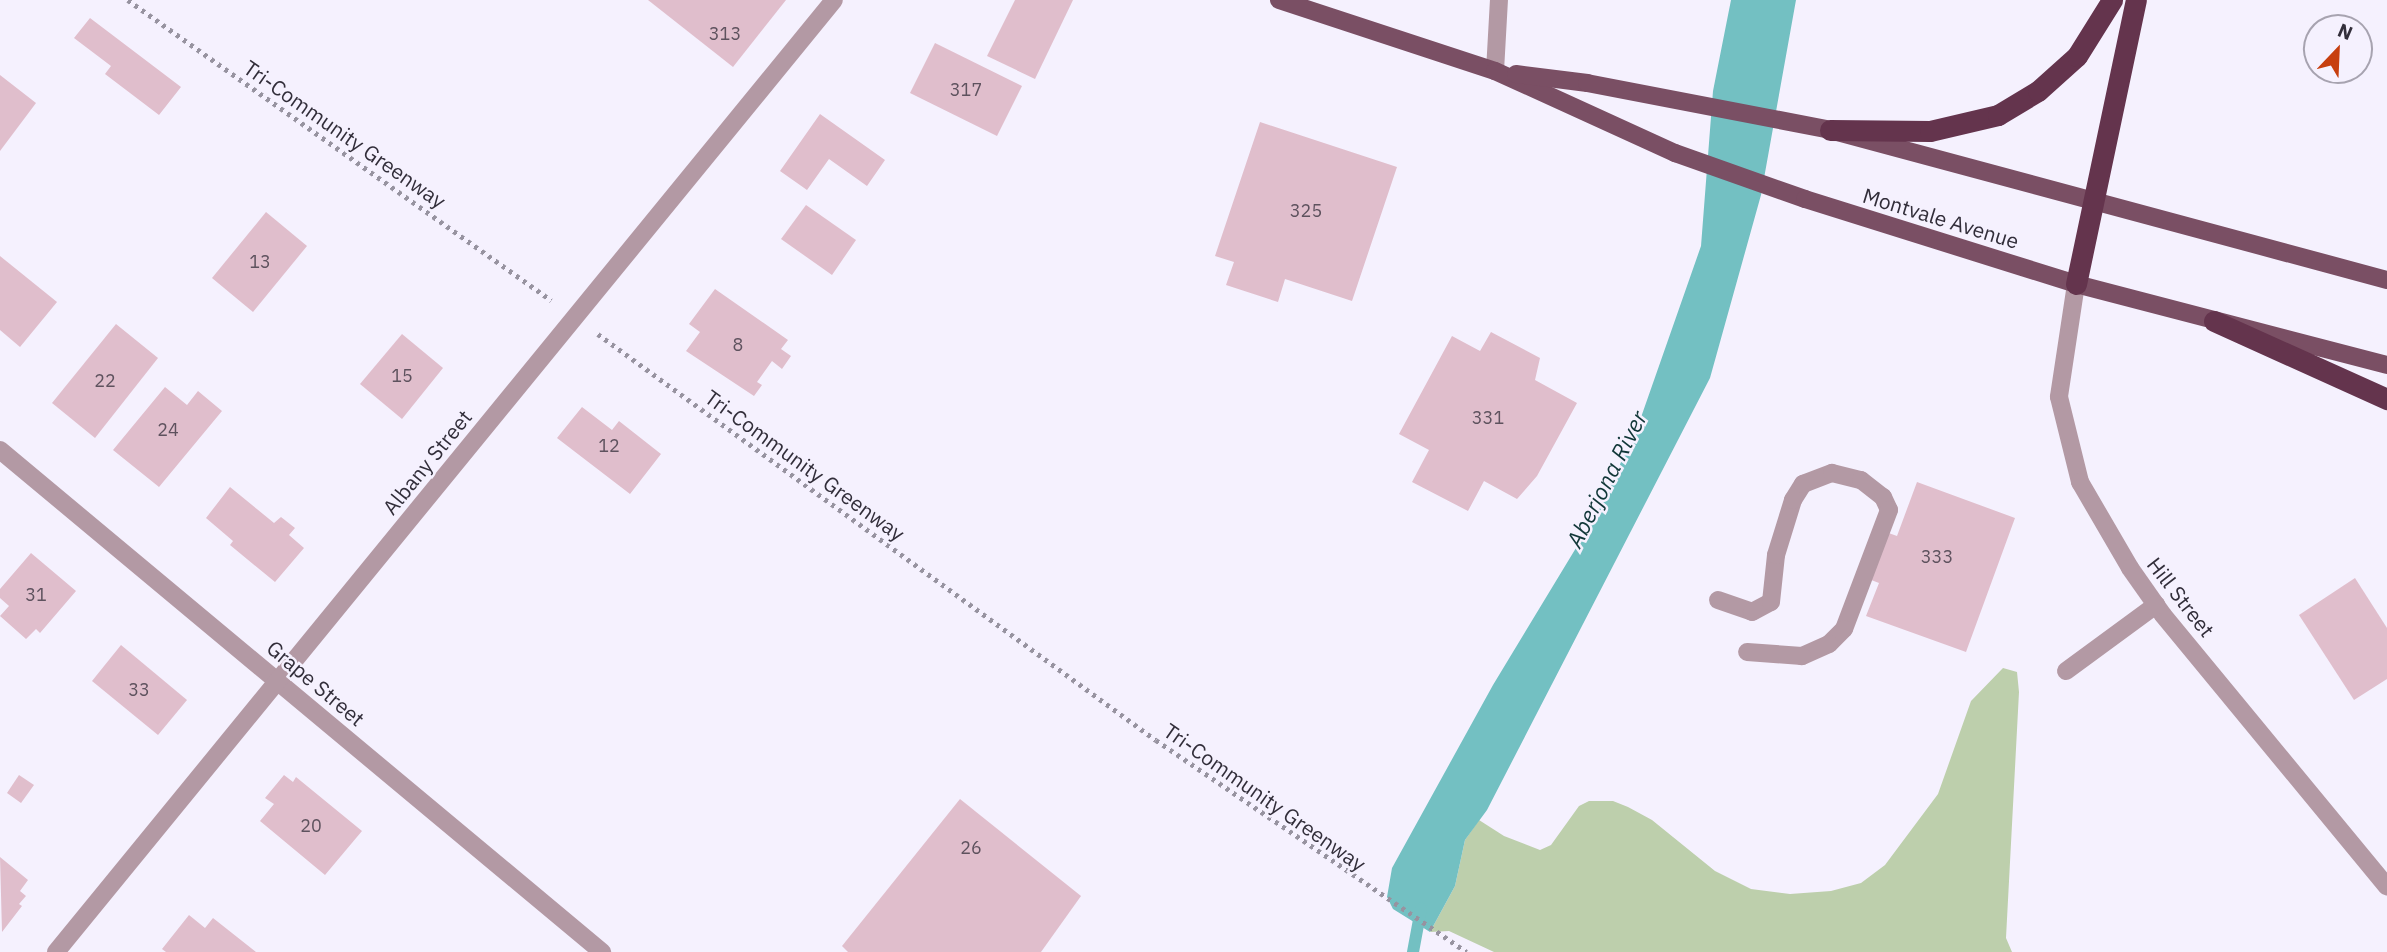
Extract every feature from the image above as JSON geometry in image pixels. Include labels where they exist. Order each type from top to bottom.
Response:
[{"type":"highway","points":[[1830,130],[1930,131],[1998,116],[2038,91],[2077,56],[2112,0]]},
{"type":"highway","points":[[2076,284],[2136,0]]},
{"type":"highway","points":[[2214,321],[2387,399]]},
{"type":"main road","name":"Montvale Avenue","points":[[1279,0],[1496,71],[1675,153],[1805,199],[2076,284],[2387,365]]},
{"type":"main road","name":"Montvale Avenue","points":[[1496,71],[1691,102],[1830,130],[2387,280]]},
{"type":"street","name":"Albany Street","points":[[56,952],[834,0]]},
{"type":"street","points":[[1496,71],[1499,0]]},
{"type":"street","name":"Hill Street","points":[[2076,284],[2060,372],[2064,428],[2080,482],[2156,605],[2268,748],[2387,887]]},
{"type":"street","name":"Grape Street","points":[[0,450],[602,952]]},
{"type":"street","points":[[1718,600],[1752,612],[1771,602],[1776,555],[1793,500],[1803,484],[1823,474],[1844,475],[1870,485],[1883,497],[1889,510],[1844,629],[1829,644],[1802,656],[1747,652]]},
{"type":"street","points":[[2066,671],[2156,605]]},
{"type":"path","name":"Tri-Community Greenway","points":[[128,0],[574,317],[1145,732],[1372,890],[1465,951]]},
{"type":"green space","points":[[2003,668],[2017,672],[2019,692],[2006,938],[2012,952],[1494,952],[1449,931],[1430,932],[1455,886],[1465,840],[1479,820],[1504,836],[1540,850],[1551,845],[1579,806],[1589,801],[1613,801],[1652,820],[1715,871],[1751,889],[1790,894],[1831,891],[1861,883],[1885,865],[1938,794],[1971,701]]},
{"type":"water","points":[[1731,0],[1796,0],[1761,195],[1710,378],[1487,810],[1465,840],[1455,886],[1430,932],[1393,909],[1387,897],[1392,868],[1493,685],[1599,510],[1639,423],[1701,246],[1713,91]]},
{"type":"building","points":[[648,0],[786,0],[733,67]]},
{"type":"building","points":[[1015,0],[1073,0],[1035,79],[987,56]]},
{"type":"building","points":[[90,18],[181,87],[159,115],[105,74],[111,66],[74,38]]},
{"type":"building","points":[[935,43],[1022,86],[997,136],[910,93]]},
{"type":"building","points":[[0,75],[36,103],[0,151]]},
{"type":"building","points":[[820,114],[885,160],[867,186],[829,159],[807,190],[780,171]]},
{"type":"building","points":[[1260,122],[1397,167],[1352,301],[1285,279],[1278,302],[1226,285],[1234,262],[1215,256]]},
{"type":"building","points":[[806,205],[856,240],[832,275],[781,239]]},
{"type":"building","points":[[266,212],[307,246],[253,312],[212,278]]},
{"type":"building","points":[[0,256],[57,302],[20,347],[0,330]]},
{"type":"building","points":[[715,289],[788,340],[781,349],[791,356],[782,369],[772,361],[757,382],[762,385],[754,396],[686,351],[700,332],[689,324]]},
{"type":"building","points":[[116,324],[158,358],[95,438],[52,403]]},
{"type":"building","points":[[1491,332],[1540,358],[1535,380],[1577,403],[1537,476],[1517,499],[1484,481],[1468,511],[1412,482],[1429,450],[1399,434],[1452,336],[1480,351]]},
{"type":"building","points":[[402,334],[443,368],[402,419],[360,384]]},
{"type":"building","points":[[165,387],[187,405],[198,391],[222,411],[159,487],[113,450]]},
{"type":"building","points":[[582,407],[612,430],[619,421],[661,454],[630,494],[557,438]]},
{"type":"building","points":[[1917,482],[2015,518],[1966,652],[1866,616],[1879,583],[1866,578],[1883,531],[1897,536]]},
{"type":"building","points":[[230,487],[274,523],[281,517],[295,528],[289,535],[304,548],[275,582],[230,545],[233,541],[206,518]]},
{"type":"building","points":[[31,553],[76,591],[40,633],[36,629],[26,639],[0,616],[9,606],[0,598],[0,589]]},
{"type":"building","points":[[2355,578],[2387,628],[2387,679],[2354,700],[2299,615]]},
{"type":"building","points":[[121,645],[187,700],[158,735],[92,681]]},
{"type":"building","points":[[19,775],[34,785],[21,803],[7,793]]},
{"type":"building","points":[[284,775],[293,782],[296,777],[362,831],[325,875],[260,821],[274,804],[265,798]]},
{"type":"building","points":[[960,799],[1081,896],[1041,952],[848,952],[842,946]]},
{"type":"building","points":[[0,857],[28,880],[20,891],[26,896],[19,904],[22,906],[2,932]]},
{"type":"building","points":[[189,915],[205,928],[213,918],[256,952],[166,952],[162,949]]},
{"type":"waterway","name":"Aberjona River","points":[[1413,952],[1421,909]]}]
